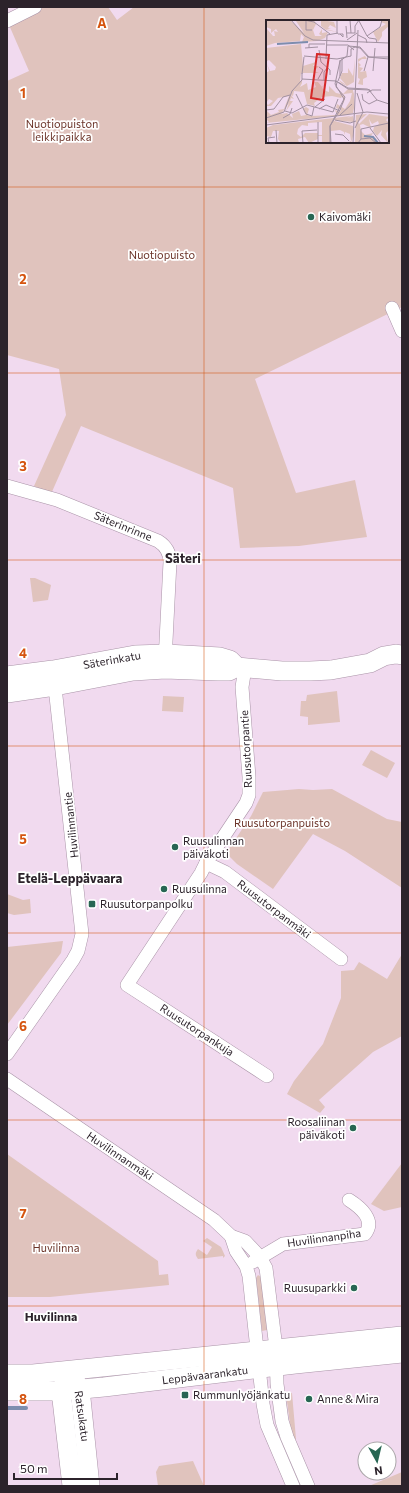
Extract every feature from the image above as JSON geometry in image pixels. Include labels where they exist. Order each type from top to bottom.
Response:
[{"type":"main road","name":"Säterinkatu","points":[[7,676],[54,678],[133,671],[165,661],[218,671],[229,671],[241,668],[282,672],[331,670],[370,663],[384,656],[396,654],[402,655]]},
{"type":"main road","name":"Säterinkatu","points":[[370,663],[386,668],[402,664]]},
{"type":"main road","name":"Säterinkatu","points":[[7,693],[54,678]]},
{"type":"main road","name":"Leppävaarankatu","points":[[7,1392],[61,1391],[80,1389],[402,1336]]},
{"type":"main road","name":"Leppävaarankatu","points":[[7,1374],[33,1374],[267,1358],[402,1353]]},
{"type":"main road","name":"Ratsukatu","points":[[70,1371],[80,1389],[90,1486]]},
{"type":"main road","name":"Ratsukatu","points":[[70,1371],[61,1391],[72,1486]]},
{"type":"street","points":[[7,21],[35,7]]},
{"type":"street","points":[[392,308],[402,331]]},
{"type":"street","name":"Säterinrinne","points":[[7,486],[57,500],[158,541],[164,545],[168,551],[170,559],[165,661]]},
{"type":"street","name":"Ruusutorpantie","points":[[127,985],[246,803],[249,777],[241,668]]},
{"type":"street","name":"Huvilinnantie","points":[[7,1054],[73,960],[78,951],[82,934],[54,678]]},
{"type":"street","name":"Ruusutorpanmäki","points":[[206,863],[225,872],[341,959]]},
{"type":"street","name":"Ruusutorpankuja","points":[[127,985],[267,1076]]},
{"type":"street","name":"Huvilinnanmäki","points":[[7,1079],[214,1220],[231,1236],[245,1241],[260,1258],[266,1268],[267,1358]]},
{"type":"street","name":"Huvilinnanpiha","points":[[246,1266],[288,1242],[365,1234],[368,1230],[366,1214],[349,1200]]},
{"type":"street","name":"Huvilinnanmäki","points":[[231,1236],[236,1251],[246,1266],[249,1276],[267,1358]]},
{"type":"street","points":[[267,1358],[267,1425],[293,1486]]},
{"type":"street","points":[[267,1358],[287,1437],[308,1486]]},
{"type":"green space","name":"Nuotiopuisto","points":[[43,7],[108,7],[117,20],[134,7],[402,7],[402,307],[255,379],[296,493],[355,480],[367,537],[299,546],[240,548],[233,488],[81,426],[51,494],[34,486],[66,415],[59,369],[7,355],[7,81],[29,71],[9,25],[36,13]]},
{"type":"green space","points":[[30,578],[35,578],[51,585],[48,600],[33,602]]},
{"type":"green space","points":[[337,691],[340,722],[308,725],[308,717],[300,716],[301,701],[306,701],[307,695]]},
{"type":"green space","points":[[163,696],[184,697],[183,712],[162,711]]},
{"type":"green space","points":[[371,750],[395,763],[387,778],[362,765]]},
{"type":"green space","name":"Ruusutorpanpuisto","points":[[299,789],[332,789],[387,819],[402,822],[402,888],[345,851],[313,834],[273,889],[237,864],[226,853],[251,816],[263,792]]},
{"type":"green space","points":[[7,894],[23,900],[30,899],[31,913],[14,915],[7,913]]},
{"type":"green space","points":[[63,941],[61,953],[7,1025],[7,947]]},
{"type":"green space","points":[[402,954],[402,1036],[373,1052],[319,1100],[325,1107],[320,1113],[287,1094],[294,1081],[323,1044],[341,998],[341,971],[354,970],[359,962],[387,979]]},
{"type":"green space","name":"Huvilinna","points":[[7,1154],[158,1261],[159,1275],[168,1274],[169,1285],[50,1297],[7,1297]]},
{"type":"green space","points":[[402,1163],[402,1207],[384,1211],[371,1204]]},
{"type":"green space","points":[[207,1238],[221,1247],[225,1256],[223,1258],[223,1256],[198,1259],[196,1252],[198,1249],[207,1255],[212,1247],[203,1241]]},
{"type":"green space","points":[[258,1275],[261,1277],[267,1330],[262,1331],[256,1278]]},
{"type":"green space","points":[[292,1393],[296,1439],[292,1439],[286,1394]]},
{"type":"green space","points":[[193,1461],[204,1486],[158,1486],[156,1472],[159,1466]]},
{"type":"green space","points":[[402,1472],[402,1486],[369,1486],[381,1481],[397,1481],[397,1474]]},
{"type":"waterway","points":[[7,1408],[26,1408]]},
{"type":"place","name":"Kaivomäki","points":[[311,217]]},
{"type":"place","name":"Ruusulinnan päiväkoti","points":[[175,847]]},
{"type":"place","name":"Ruusulinna","points":[[164,889]]},
{"type":"place","name":"Ruusutorpanpolku","points":[[92,904]]},
{"type":"place","name":"Roosaliinan päiväkoti","points":[[353,1128]]},
{"type":"place","name":"Ruusuparkki","points":[[354,1288]]},
{"type":"place","name":"Rummunlyöjänkatu","points":[[185,1395]]},
{"type":"place","name":"Anne & Mira","points":[[309,1399]]},
{"type":"district","name":"Säteri","points":[[183,558]]},
{"type":"district","name":"Etelä-Leppävaara","points":[[70,878]]},
{"type":"district","name":"Huvilinna","points":[[51,1317]]},
{"type":"park label","name":"Nuotiopuiston leikkipaikka","points":[[62,130]]}]
